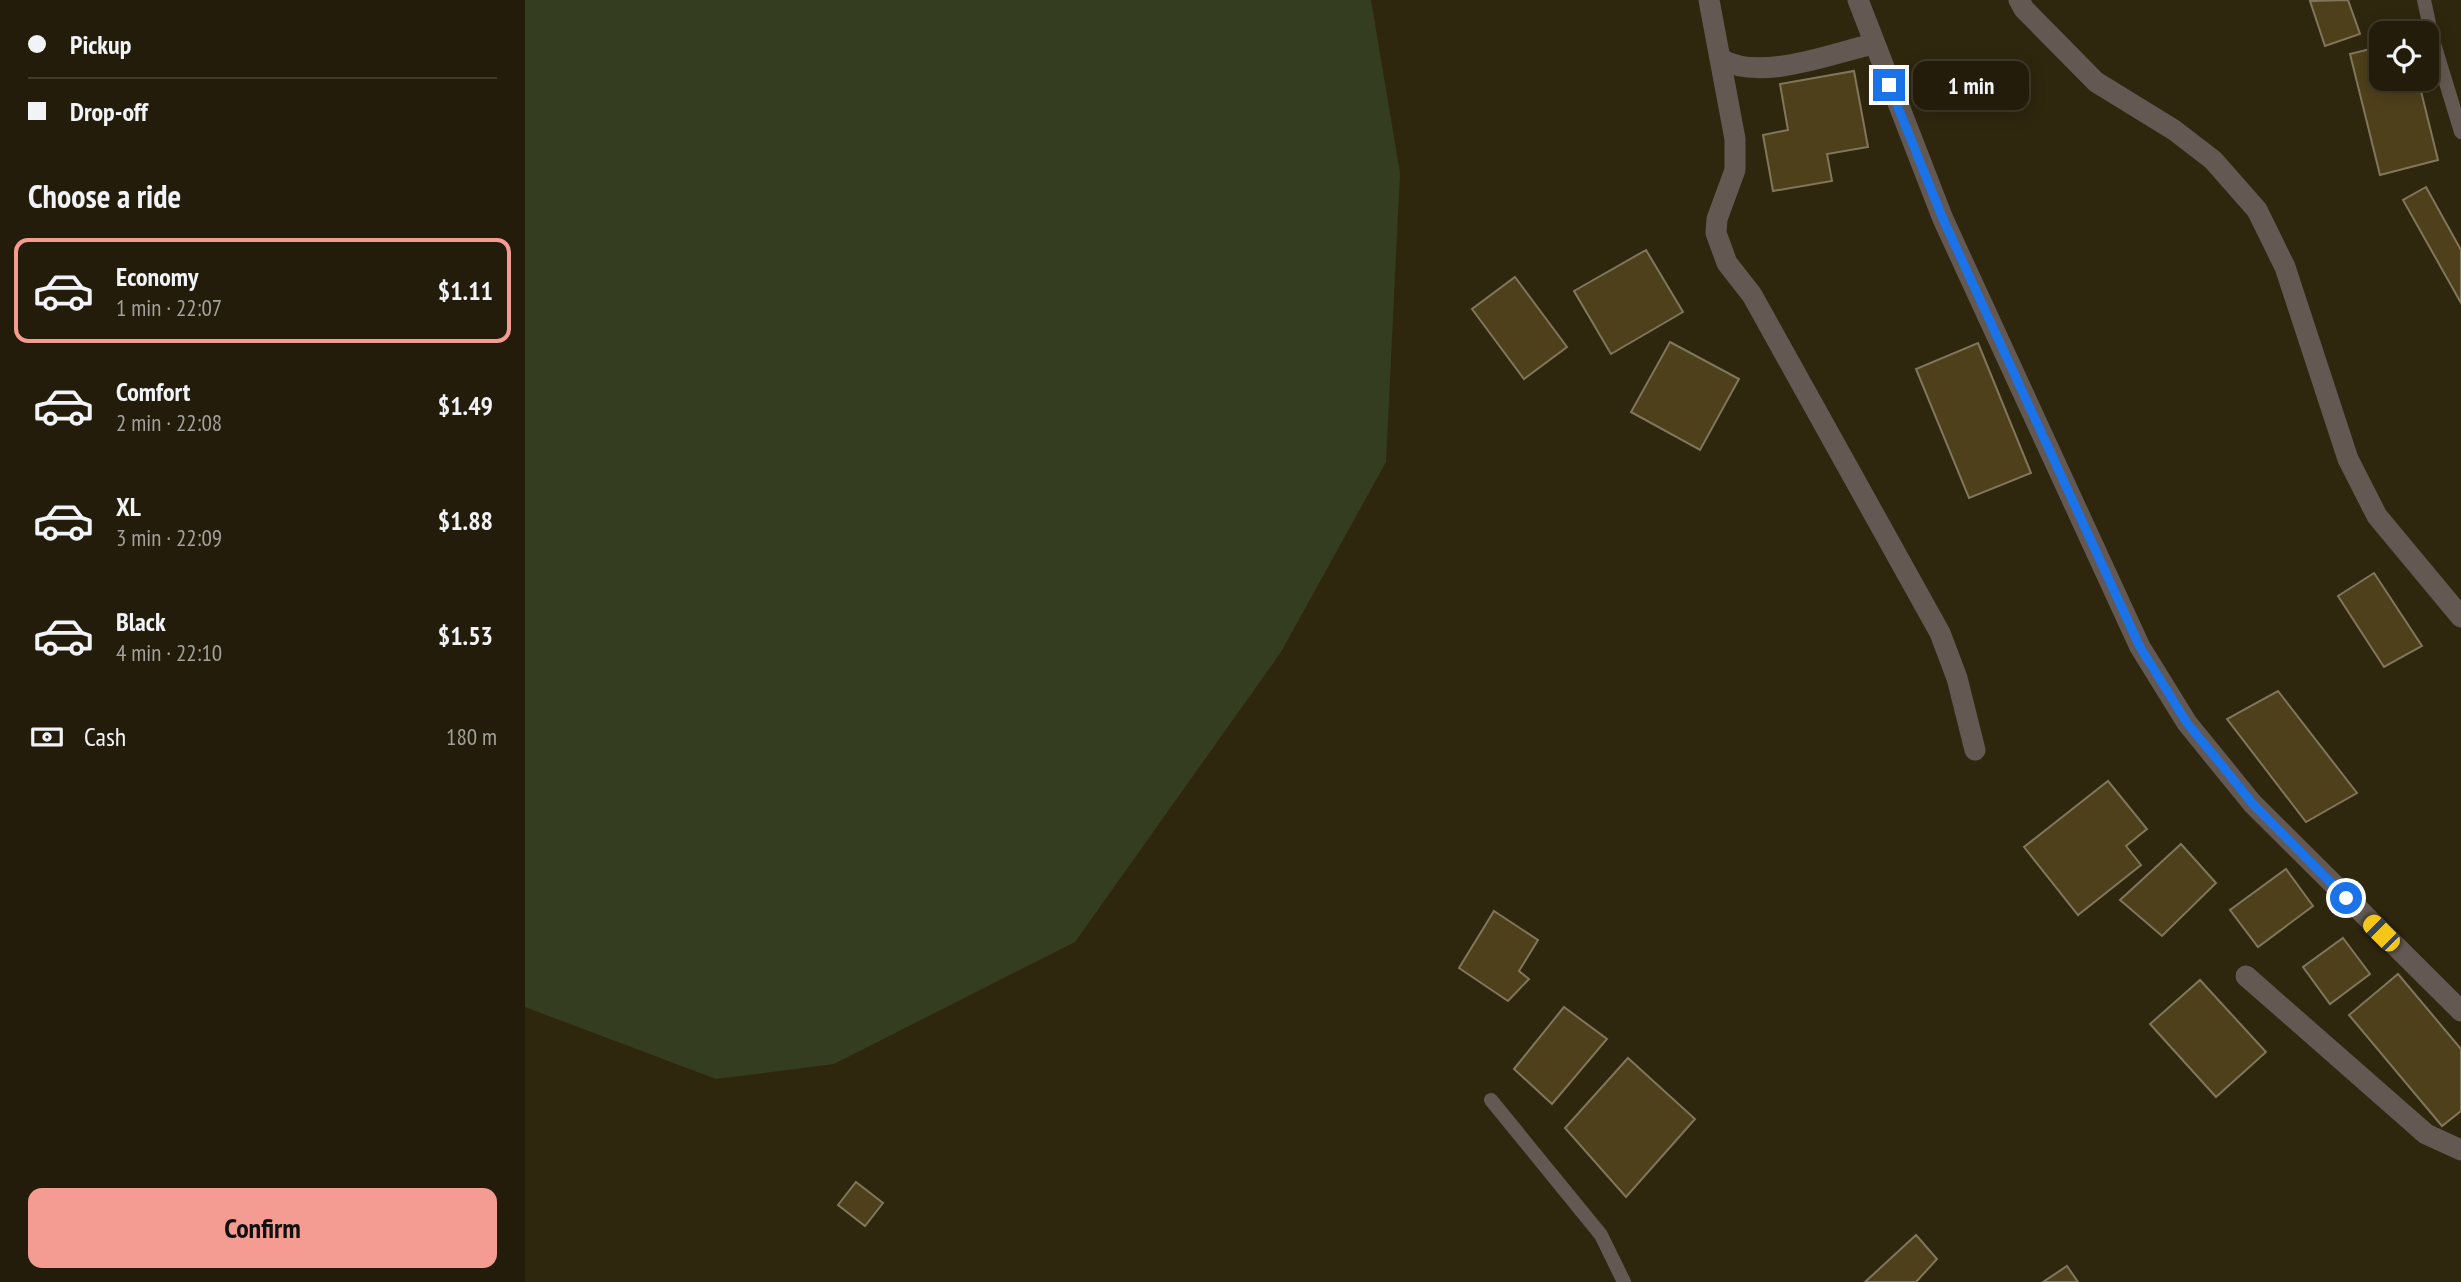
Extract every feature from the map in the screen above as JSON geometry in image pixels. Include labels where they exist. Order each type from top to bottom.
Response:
[{"type":"street","points":[[1709,0],[1735,139],[1735,170],[1717,219],[1720,249],[1752,295],[1940,633],[1957,678],[1975,750]]},
{"type":"street","points":[[1858,0],[1943,219],[2140,647],[2187,723],[2252,803],[2461,1011]]},
{"type":"street","points":[[2019,0],[2024,9],[2096,82],[2174,130],[2213,160],[2257,210],[2285,267],[2348,459],[2377,516],[2461,617]]},
{"type":"street","points":[[1721,58],[1734,66],[1751,69],[1782,65],[1873,44]]},
{"type":"street","points":[[2246,976],[2426,1134],[2461,1150]]},
{"type":"lane","points":[[2424,0],[2432,37],[2461,132]]},
{"type":"lane","points":[[1491,1100],[1601,1235],[1624,1282]]},
{"type":"green space","points":[[525,0],[1371,0],[1400,173],[1386,462],[1281,652],[1075,942],[834,1064],[716,1079],[525,1007]]},
{"type":"building","points":[[2348,0],[2360,34],[2325,46],[2310,1]]},
{"type":"building","points":[[2369,49],[2369,91],[2421,91],[2438,160],[2380,175],[2350,54]]},
{"type":"building","points":[[1854,71],[1868,147],[1827,154],[1832,181],[1773,191],[1763,135],[1788,130],[1780,84]]},
{"type":"building","points":[[2426,187],[2461,250],[2461,303],[2403,200]]},
{"type":"building","points":[[1646,250],[1683,312],[1611,354],[1574,291]]},
{"type":"building","points":[[1515,277],[1567,347],[1524,379],[1472,309]]},
{"type":"building","points":[[1670,342],[1739,379],[1700,450],[1631,412]]},
{"type":"building","points":[[1978,343],[2031,473],[1969,498],[1916,369]]},
{"type":"building","points":[[2374,573],[2422,646],[2384,667],[2338,596]]},
{"type":"building","points":[[2278,691],[2357,793],[2306,822],[2227,719]]},
{"type":"building","points":[[2108,781],[2147,829],[2126,846],[2141,865],[2078,915],[2024,847]]},
{"type":"building","points":[[2181,844],[2216,883],[2162,936],[2120,900]]},
{"type":"building","points":[[2286,869],[2313,906],[2258,947],[2230,910]]},
{"type":"building","points":[[1494,911],[1538,940],[1519,971],[1529,979],[1508,1001],[1459,968]]},
{"type":"building","points":[[2343,938],[2370,974],[2330,1004],[2303,967]]},
{"type":"building","points":[[2398,974],[2461,1049],[2461,1111],[2442,1126],[2349,1015]]},
{"type":"building","points":[[2200,980],[2266,1052],[2216,1097],[2150,1024]]},
{"type":"building","points":[[1564,1007],[1607,1039],[1552,1104],[1514,1069]]},
{"type":"building","points":[[1628,1058],[1695,1119],[1626,1197],[1565,1128]]},
{"type":"building","points":[[856,1182],[883,1203],[865,1226],[838,1205]]},
{"type":"building","points":[[1916,1235],[1937,1259],[1916,1282],[1865,1282]]},
{"type":"building","points":[[2067,1266],[2078,1282],[2043,1282]]},
{"type":"route","points":[[1889,85],[1943,219],[2140,647],[2187,723],[2252,803],[2346,898]]}]
